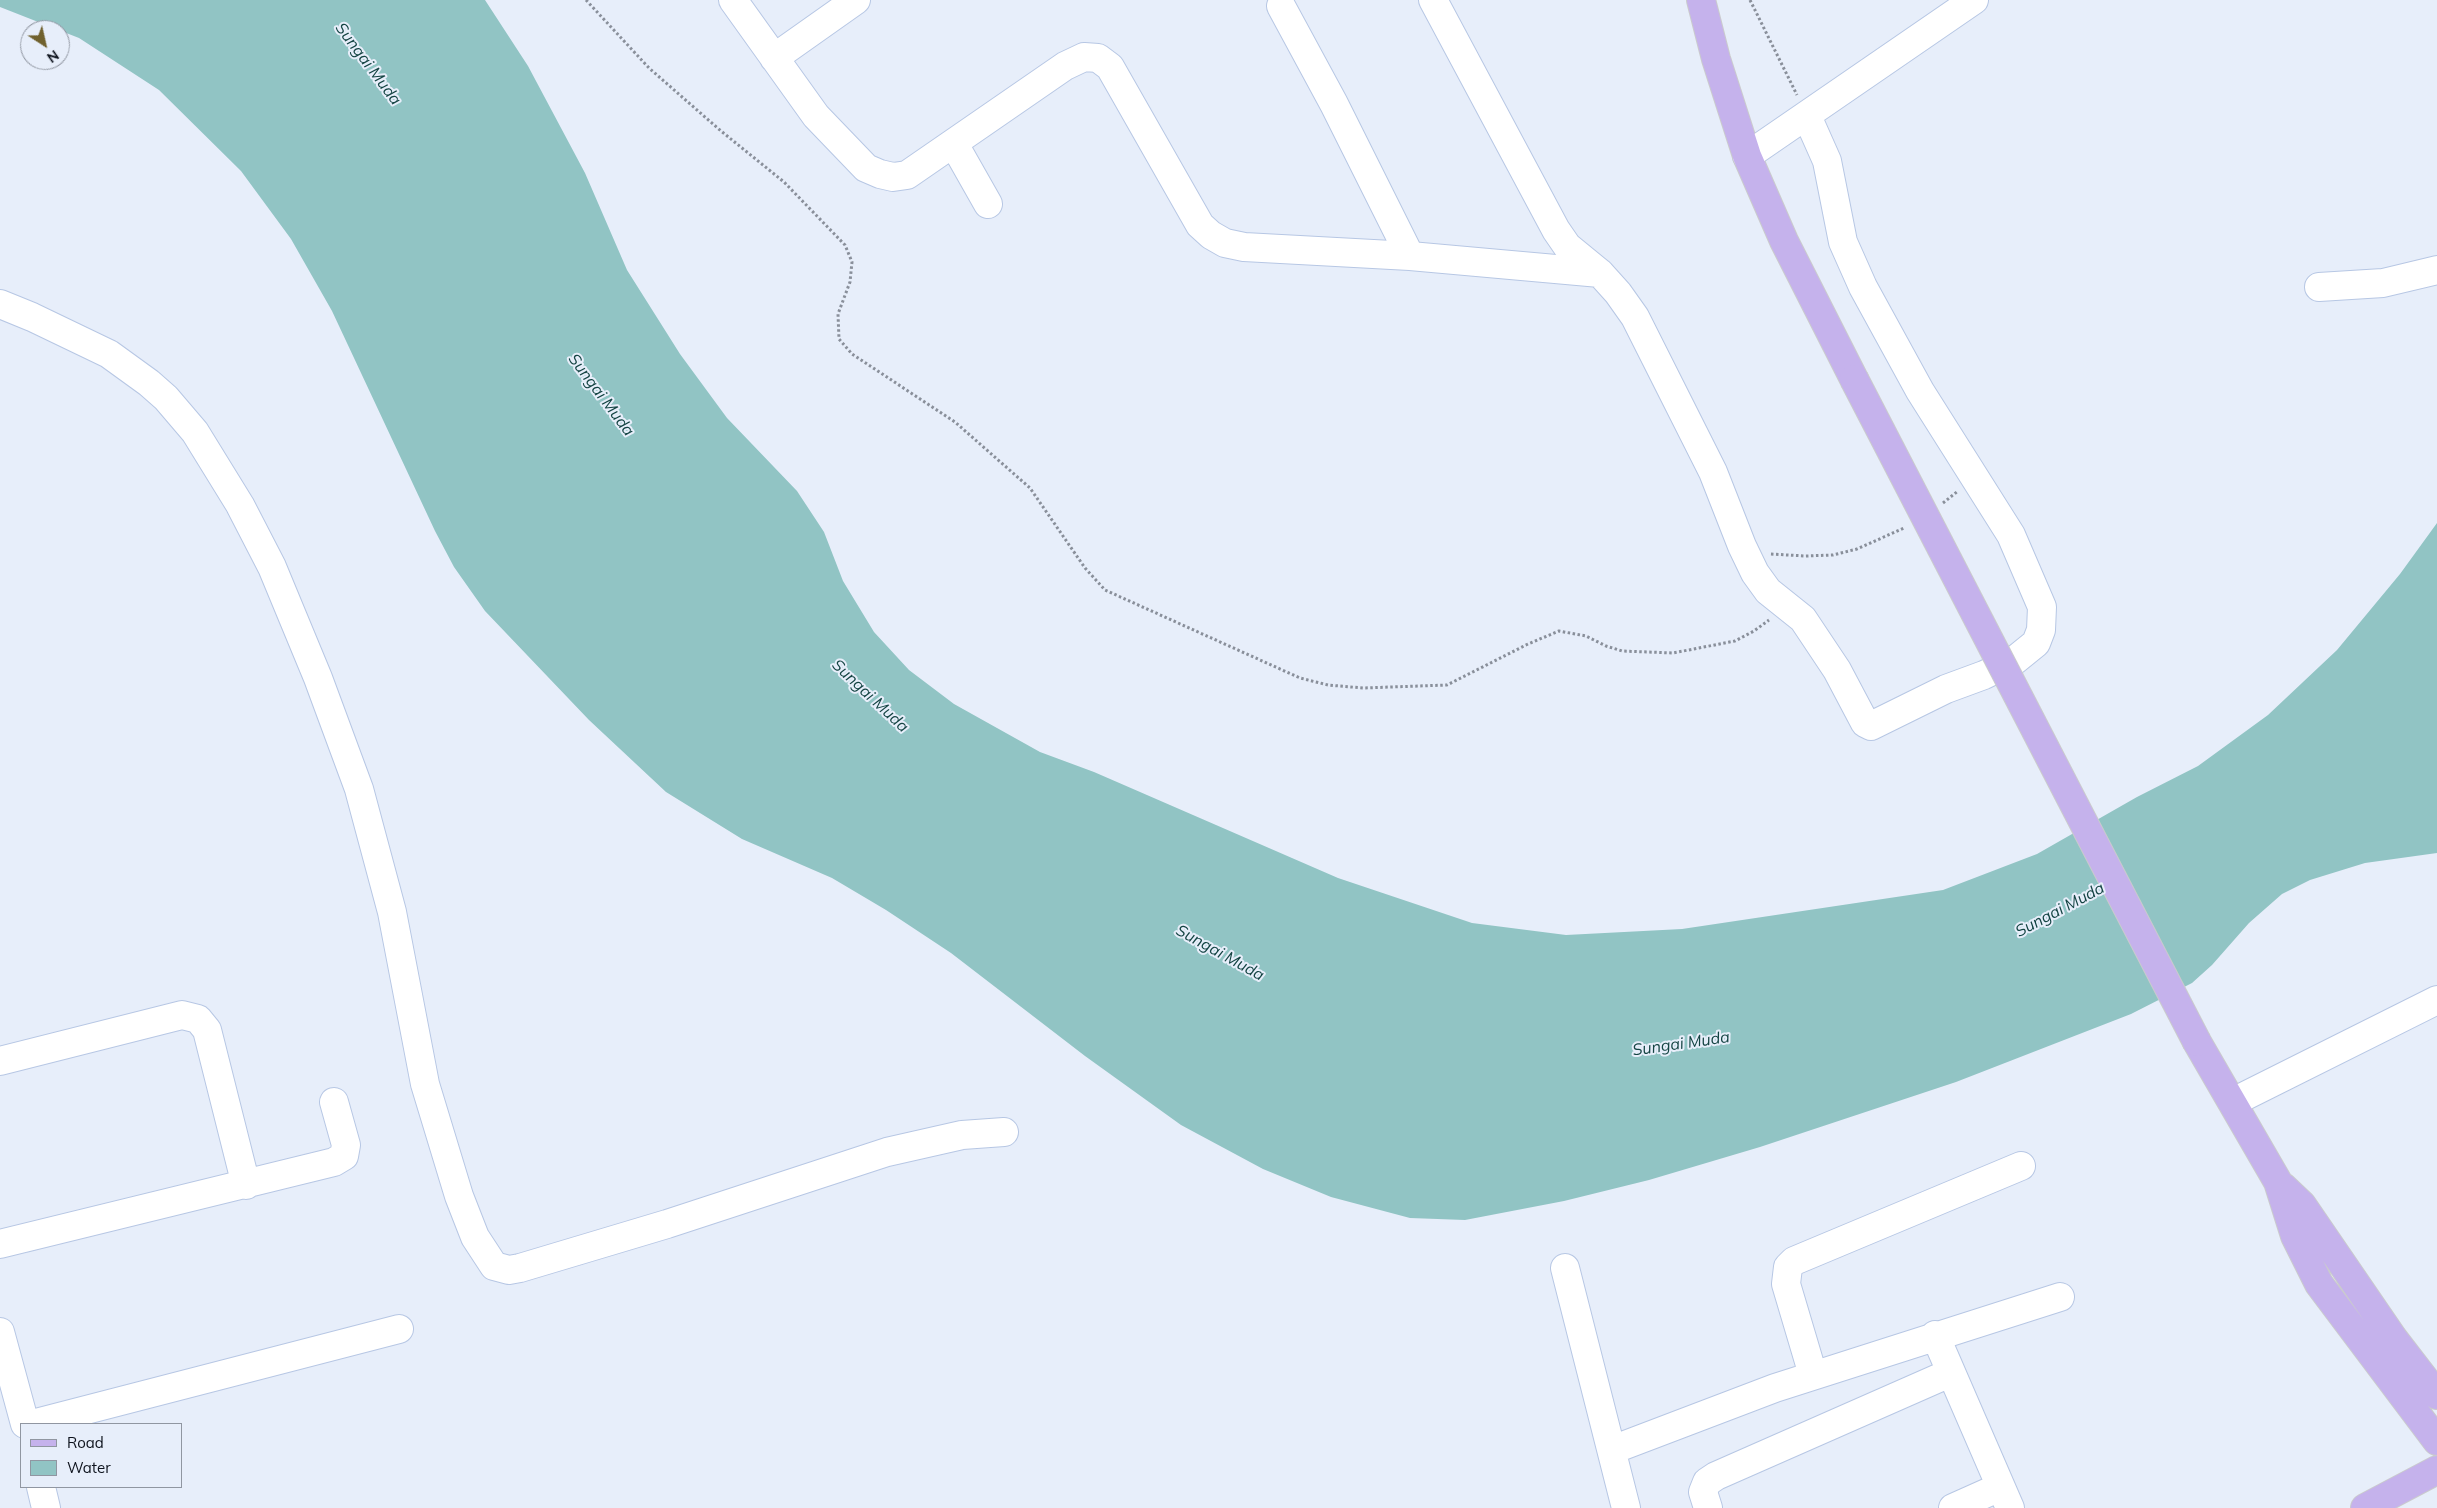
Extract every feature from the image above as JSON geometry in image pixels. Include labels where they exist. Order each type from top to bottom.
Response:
[{"type":"main road","points":[[1701,0],[1716,59],[1747,156],[1784,241],[1854,379],[2197,1042],[2278,1182],[2295,1236],[2319,1284],[2437,1441]]},
{"type":"main road","points":[[2278,1182],[2302,1205],[2393,1338],[2437,1395]]},
{"type":"main road","points":[[2365,1508],[2437,1470]]},
{"type":"street","points":[[733,0],[816,116],[866,168],[880,174],[893,177],[907,175],[1065,66],[1084,57],[1098,58],[1110,67],[1200,225],[1211,235],[1225,243],[1244,247],[1410,256],[1600,272]]},
{"type":"street","points":[[774,58],[856,0]]},
{"type":"street","points":[[1433,0],[1556,230],[1567,246],[1600,272],[1635,317],[1713,472],[1742,546],[1764,585],[1803,619],[1816,637],[1865,723],[1871,726],[1946,689],[1984,675],[2015,660],[2036,643],[2041,630],[2042,607],[2011,535],[1920,391],[1876,312],[1853,265],[1843,242],[1827,161],[1807,116]]},
{"type":"street","points":[[1747,156],[1974,0]]},
{"type":"street","points":[[1281,6],[1334,104],[1410,256]]},
{"type":"street","points":[[954,144],[988,204]]},
{"type":"street","points":[[2318,287],[2384,283],[2437,270]]},
{"type":"street","points":[[0,304],[32,317],[108,354],[149,383],[166,398],[195,432],[240,505],[272,567],[318,678],[359,789],[392,912],[425,1084],[458,1196],[475,1237],[494,1266],[509,1270],[520,1268],[667,1224],[888,1152],[962,1135],[1004,1132]]},
{"type":"street","points":[[2233,1102],[2437,1000]]},
{"type":"street","points":[[0,1061],[182,1015],[198,1019],[207,1030],[246,1185]]},
{"type":"street","points":[[0,1244],[334,1162],[344,1156],[346,1145],[334,1102]]},
{"type":"street","points":[[1813,1375],[1786,1284],[1788,1267],[1794,1261],[2021,1166]]},
{"type":"street","points":[[1566,1268],[1626,1508]]},
{"type":"street","points":[[1612,1450],[1813,1375],[2060,1297]]},
{"type":"street","points":[[36,1423],[399,1329]]},
{"type":"street","points":[[0,1332],[26,1423]]},
{"type":"street","points":[[1935,1335],[2005,1497],[1953,1508]]},
{"type":"street","points":[[1708,1508],[1703,1492],[1707,1482],[1716,1476],[1950,1373]]},
{"type":"street","points":[[41,1488],[46,1508]]},
{"type":"path","points":[[586,0],[649,68],[721,131],[784,182],[844,245],[852,262],[850,282],[838,314],[839,339],[852,354],[954,422],[1030,488],[1085,568],[1105,590],[1300,678],[1328,685],[1363,688],[1447,685],[1528,644],[1559,632],[1586,636],[1606,646],[1638,653],[1674,653],[1706,647],[1735,641],[1754,631],[1771,619],[1783,602]]},
{"type":"path","points":[[1750,0],[1807,116]]},
{"type":"path","points":[[1938,507],[1974,479]]},
{"type":"path","points":[[1742,546],[1786,556],[1833,555],[1857,549],[1911,524]]},
{"type":"water","name":"Sungai Muda","points":[[0,0],[485,0],[528,66],[585,173],[627,270],[680,354],[727,418],[797,491],[824,532],[843,581],[874,632],[909,670],[954,704],[1040,752],[1094,772],[1338,878],[1472,923],[1566,935],[1682,929],[1943,890],[2037,854],[2137,797],[2198,766],[2268,715],[2337,650],[2400,574],[2437,523],[2437,853],[2365,863],[2310,880],[2282,894],[2249,923],[2212,965],[2192,983],[2131,1014],[1956,1082],[1760,1147],[1649,1180],[1564,1201],[1465,1220],[1410,1218],[1331,1197],[1263,1169],[1181,1125],[1085,1056],[951,953],[886,910],[832,878],[742,839],[666,792],[589,720],[485,611],[454,567],[435,531],[332,311],[291,239],[241,171],[159,90],[79,38],[70,34],[70,20],[33,20],[0,7]]}]
